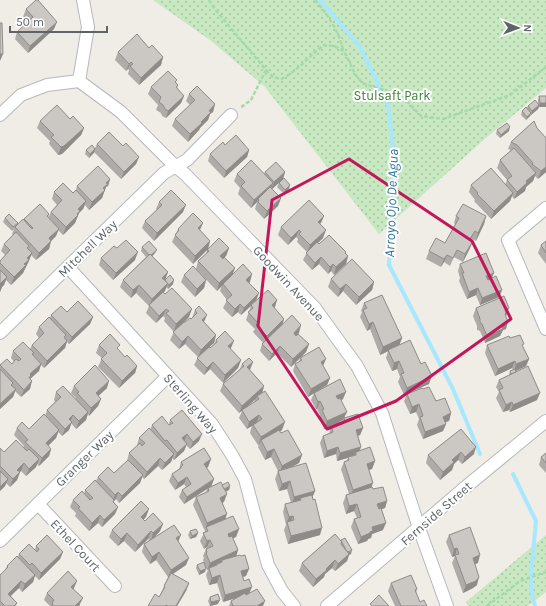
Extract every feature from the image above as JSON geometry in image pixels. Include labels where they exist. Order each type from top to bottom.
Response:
[{"type":"street","points":[[0,115],[21,95],[47,85],[79,81],[88,27],[84,0]]},
{"type":"street","name":"Goodwin Avenue","points":[[79,81],[121,112],[175,166],[185,174],[315,308],[357,366],[382,413],[419,528],[447,606]]},
{"type":"street","name":"Mitchell Way","points":[[0,332],[164,173],[187,160],[231,115]]},
{"type":"street","points":[[546,208],[508,240],[546,329]]},
{"type":"street","name":"Sterling Way","points":[[68,267],[212,424],[232,455],[245,479],[268,565],[282,591],[294,606]]},
{"type":"street","name":"Granger Way","points":[[0,541],[168,376]]},
{"type":"street","name":"Fernside Street","points":[[327,606],[546,421]]},
{"type":"street","name":"Ethel Court","points":[[38,504],[115,586]]},
{"type":"path","points":[[209,0],[214,8],[273,77],[281,79],[297,70],[303,62],[324,45],[334,46],[344,51]]},
{"type":"path","points":[[315,0],[340,36],[344,51],[355,74],[362,83],[402,96],[421,116],[443,119],[510,95],[546,67]]},
{"type":"path","points":[[231,115],[251,100],[266,70]]},
{"type":"path","points":[[487,606],[520,581],[546,572]]},
{"type":"highlighted area","points":[[349,159],[472,241],[511,319],[396,401],[327,429],[258,326],[272,200]]},
{"type":"green space","name":"Stulsaft Park","points":[[153,0],[546,0],[546,88],[487,137],[379,234],[265,87],[210,40]]},
{"type":"green space","points":[[546,535],[546,592],[528,606],[468,606],[466,602]]},
{"type":"building","points":[[38,0],[57,22],[30,46],[17,32],[33,17],[26,9]]},
{"type":"building","points":[[0,23],[2,23],[3,54],[0,54]]},
{"type":"building","points":[[137,34],[149,48],[152,45],[163,57],[141,78],[130,66],[133,64],[131,62],[129,64],[118,52]]},
{"type":"building","points":[[168,71],[177,80],[175,82],[178,85],[176,87],[184,96],[168,111],[159,102],[161,97],[151,87]]},
{"type":"building","points":[[197,86],[215,104],[209,111],[211,112],[201,122],[202,123],[190,134],[175,119],[195,100],[189,94]]},
{"type":"building","points":[[539,96],[546,96],[546,103],[540,103]]},
{"type":"building","points":[[535,100],[539,105],[532,111],[528,106]]},
{"type":"building","points":[[57,105],[70,119],[73,116],[84,128],[61,147],[51,137],[54,135],[40,121]]},
{"type":"building","points":[[526,107],[531,113],[527,117],[522,111]]},
{"type":"building","points":[[534,121],[537,128],[546,138],[546,167],[541,171],[532,164],[533,163],[517,145],[511,142]]},
{"type":"building","points":[[507,123],[510,127],[501,135],[497,130]]},
{"type":"building","points":[[109,132],[123,146],[126,143],[139,157],[124,172],[97,144]]},
{"type":"building","points":[[236,135],[249,150],[226,171],[210,154],[223,142],[225,145]]},
{"type":"building","points":[[92,145],[95,149],[90,154],[86,150]]},
{"type":"building","points":[[514,148],[536,173],[526,181],[527,183],[517,192],[507,180],[512,176],[500,160]]},
{"type":"building","points":[[251,160],[273,183],[254,200],[241,186],[245,182],[237,174]]},
{"type":"building","points":[[276,162],[285,172],[274,182],[265,172]]},
{"type":"building","points":[[98,166],[110,179],[106,183],[108,184],[103,188],[105,190],[92,202],[77,186]]},
{"type":"building","points":[[491,168],[513,193],[494,211],[477,194],[478,193],[471,185]]},
{"type":"building","points":[[284,178],[290,185],[285,190],[279,183]]},
{"type":"building","points":[[63,183],[73,193],[76,190],[86,201],[78,209],[80,211],[77,214],[78,215],[66,227],[51,212],[62,200],[54,192]]},
{"type":"building","points":[[270,187],[281,198],[267,211],[258,202],[258,199]]},
{"type":"building","points":[[171,190],[186,205],[157,233],[145,221],[162,205],[159,202]]},
{"type":"building","points":[[309,200],[324,216],[318,222],[326,230],[310,245],[299,234],[301,232],[299,230],[291,238],[281,227]]},
{"type":"building","points":[[40,204],[49,214],[47,216],[59,229],[49,238],[51,241],[39,253],[15,227],[23,219],[32,229],[33,228],[24,219]]},
{"type":"building","points":[[463,204],[486,216],[478,233],[475,231],[470,239],[473,241],[465,254],[457,250],[453,258],[447,255],[444,259],[429,251],[436,238],[445,243],[459,218],[456,216]]},
{"type":"building","points":[[193,213],[203,223],[198,228],[210,241],[195,256],[175,235],[179,230],[178,229]]},
{"type":"building","points":[[9,214],[18,223],[13,227],[5,218]]},
{"type":"building","points":[[16,232],[29,246],[27,248],[32,253],[27,258],[29,260],[24,264],[26,265],[14,277],[0,263],[0,261],[10,250],[4,244]]},
{"type":"building","points":[[329,235],[346,252],[345,253],[348,256],[336,267],[333,264],[330,267],[321,257],[315,263],[306,253],[317,242],[319,244]]},
{"type":"building","points":[[219,238],[229,248],[220,256],[223,259],[224,257],[235,268],[219,283],[198,261],[209,251],[207,250]]},
{"type":"building","points":[[126,240],[138,252],[116,273],[101,258],[114,246],[117,248]]},
{"type":"building","points":[[149,241],[157,250],[151,255],[149,255],[142,247]]},
{"type":"building","points":[[546,241],[546,253],[541,245]]},
{"type":"building","points":[[486,253],[494,273],[486,276],[488,280],[496,276],[502,290],[482,298],[478,288],[469,292],[460,264]]},
{"type":"building","points":[[150,254],[168,272],[162,278],[168,283],[152,299],[139,285],[133,290],[123,280]]},
{"type":"building","points":[[352,259],[374,282],[359,297],[346,284],[340,289],[331,279]]},
{"type":"building","points":[[243,264],[252,274],[246,280],[259,293],[244,308],[240,304],[235,309],[226,300],[232,295],[223,284]]},
{"type":"building","points":[[193,266],[206,280],[197,289],[184,275]]},
{"type":"building","points":[[0,270],[7,277],[0,284]]},
{"type":"building","points":[[170,275],[174,280],[169,285],[165,280]]},
{"type":"building","points":[[172,288],[192,309],[176,324],[166,313],[169,311],[166,309],[159,316],[149,305],[163,292],[165,294]]},
{"type":"building","points":[[268,290],[277,300],[272,305],[284,319],[267,336],[256,325],[258,323],[248,312],[253,308],[251,305]]},
{"type":"building","points":[[382,295],[402,338],[383,347],[373,322],[369,324],[363,310],[367,308],[364,303]]},
{"type":"building","points":[[504,296],[509,308],[505,310],[508,322],[501,325],[503,329],[487,336],[480,322],[476,308]]},
{"type":"building","points":[[78,301],[93,317],[72,337],[51,315],[61,306],[67,312]]},
{"type":"building","points":[[199,306],[207,315],[202,320],[216,335],[201,350],[188,336],[182,342],[173,332],[197,313],[195,310]]},
{"type":"building","points":[[292,315],[301,325],[294,333],[296,336],[298,334],[309,344],[293,359],[280,346],[272,354],[262,344]]},
{"type":"building","points":[[49,317],[66,335],[64,337],[67,341],[47,361],[32,345],[44,333],[39,327]]},
{"type":"building","points":[[225,331],[234,341],[228,346],[241,360],[225,375],[213,362],[207,368],[197,358],[217,342],[216,340]]},
{"type":"building","points":[[110,334],[120,345],[117,348],[125,357],[127,355],[137,366],[122,381],[101,359],[107,353],[99,345]]},
{"type":"building","points":[[520,335],[524,344],[522,345],[529,359],[516,364],[515,361],[498,369],[487,345],[509,336],[510,338]]},
{"type":"building","points":[[410,340],[421,364],[425,362],[432,376],[407,388],[401,374],[404,373],[399,361],[394,363],[388,350]]},
{"type":"building","points":[[23,342],[34,353],[32,354],[41,364],[30,374],[31,375],[29,378],[32,381],[24,390],[0,365],[7,359],[12,364],[16,359],[19,361],[21,359],[13,351]]},
{"type":"building","points":[[319,347],[326,359],[321,362],[330,378],[311,389],[295,364],[302,360],[300,358]]},
{"type":"building","points":[[249,358],[253,362],[247,367],[264,386],[242,406],[223,384],[244,366],[242,364]]},
{"type":"building","points":[[95,365],[109,381],[96,393],[101,399],[91,408],[77,393],[79,392],[74,386]]},
{"type":"building","points":[[528,366],[540,393],[513,405],[512,402],[506,405],[499,390],[503,388],[499,380]]},
{"type":"building","points":[[0,369],[13,383],[11,385],[16,389],[0,404]]},
{"type":"building","points":[[515,369],[516,372],[511,374],[510,371]]},
{"type":"building","points":[[340,379],[346,392],[336,396],[338,399],[340,398],[347,412],[327,421],[322,410],[324,409],[320,401],[318,402],[314,393]]},
{"type":"building","points":[[63,386],[88,412],[79,421],[73,415],[69,419],[72,422],[65,429],[47,410],[61,397],[56,392]]},
{"type":"building","points":[[429,387],[436,401],[445,398],[451,413],[443,417],[446,424],[425,432],[420,417],[423,416],[419,404],[412,407],[407,394]]},
{"type":"building","points":[[265,391],[285,422],[261,437],[253,425],[262,419],[259,415],[249,422],[242,410],[259,399],[257,396]]},
{"type":"building","points":[[182,410],[202,434],[193,442],[187,434],[182,438],[187,444],[177,453],[152,425],[162,416],[169,425],[173,423],[170,420]]},
{"type":"building","points":[[44,414],[59,430],[46,443],[51,449],[42,458],[25,442],[28,440],[17,428],[22,422],[29,429]]},
{"type":"building","points":[[358,414],[363,428],[356,430],[361,447],[340,453],[338,447],[327,451],[323,436],[333,432],[331,425],[345,421],[344,418]]},
{"type":"building","points":[[149,428],[174,454],[165,463],[160,458],[147,472],[129,453],[140,443],[142,446],[145,443],[139,438]]},
{"type":"building","points":[[461,429],[476,447],[465,457],[461,452],[452,460],[454,462],[443,472],[428,455]]},
{"type":"building","points":[[279,430],[281,433],[288,430],[302,455],[282,466],[274,449],[267,452],[261,440]]},
{"type":"building","points":[[16,440],[27,451],[29,449],[39,459],[29,469],[24,463],[17,470],[20,472],[13,479],[0,466],[0,448],[4,452]]},
{"type":"building","points":[[370,447],[375,461],[367,464],[373,483],[353,490],[344,462],[349,460],[348,457],[356,455],[356,452]]},
{"type":"building","points":[[204,448],[211,459],[204,464],[214,479],[187,497],[182,490],[191,484],[187,477],[178,483],[172,474],[181,468],[183,465],[181,462]]},
{"type":"building","points":[[546,453],[546,463],[541,457]]},
{"type":"building","points":[[128,460],[143,475],[122,496],[118,492],[115,495],[98,477],[108,467],[114,473]]},
{"type":"building","points":[[306,463],[315,491],[294,497],[290,481],[282,484],[278,471]]},
{"type":"building","points":[[0,471],[8,479],[0,487]]},
{"type":"building","points":[[95,480],[114,500],[113,502],[118,507],[104,520],[100,515],[92,523],[78,508],[80,507],[73,500],[82,491],[90,500],[93,498],[85,490]]},
{"type":"building","points":[[221,482],[227,494],[220,498],[227,514],[207,523],[196,497],[209,491],[208,488]]},
{"type":"building","points":[[228,482],[230,486],[224,489],[222,485]]},
{"type":"building","points":[[372,487],[373,489],[383,487],[387,501],[377,504],[379,509],[381,508],[386,523],[372,527],[373,531],[361,537],[354,519],[361,517],[357,504],[349,506],[346,495]]},
{"type":"building","points":[[312,495],[313,500],[315,499],[322,528],[291,536],[287,522],[294,520],[293,516],[289,517],[285,504],[301,500],[300,498]]},
{"type":"building","points":[[141,501],[149,509],[141,517],[145,521],[153,513],[163,524],[153,533],[151,531],[138,545],[127,533],[121,539],[112,530]]},
{"type":"building","points":[[233,516],[239,529],[228,534],[229,537],[232,536],[238,550],[210,563],[206,549],[213,546],[210,540],[207,541],[203,533],[208,531],[206,527]]},
{"type":"building","points":[[174,525],[181,535],[176,538],[189,558],[171,570],[159,552],[152,557],[144,544]]},
{"type":"building","points":[[470,527],[480,555],[473,558],[479,577],[476,581],[466,585],[455,555],[459,554],[457,548],[454,549],[449,535]]},
{"type":"building","points":[[196,529],[198,533],[192,536],[190,531]]},
{"type":"building","points":[[335,534],[349,554],[338,564],[335,560],[326,569],[327,570],[316,579],[302,563]]},
{"type":"building","points":[[47,535],[63,552],[41,573],[32,563],[30,565],[19,554],[29,544],[37,552],[39,549],[36,546]]},
{"type":"building","points":[[345,538],[352,550],[348,552],[341,540]]},
{"type":"building","points":[[245,555],[249,569],[241,571],[244,581],[249,579],[252,587],[225,595],[220,575],[212,578],[209,568],[222,562],[222,560]]},
{"type":"building","points":[[17,556],[35,575],[25,584],[21,581],[8,594],[17,603],[14,606],[5,606],[0,601],[0,575]]},
{"type":"building","points":[[204,562],[206,569],[200,571],[197,565]]},
{"type":"building","points":[[68,571],[77,581],[71,587],[83,598],[75,606],[52,606],[54,600],[47,593]]},
{"type":"building","points":[[171,573],[189,583],[176,606],[148,606],[155,594],[159,597]]},
{"type":"building","points":[[411,575],[417,589],[415,590],[420,602],[424,600],[427,606],[401,606],[391,583]]},
{"type":"building","points":[[257,589],[265,601],[257,606],[233,606],[231,601],[245,593],[246,595]]},
{"type":"building","points":[[218,594],[220,600],[211,602],[210,597]]},
{"type":"building","points":[[379,595],[389,606],[372,606],[370,604]]},
{"type":"waterway","name":"Arroyo Ojo De Agua","points":[[320,0],[360,47],[388,105],[394,159],[389,265],[453,389],[480,454]]},
{"type":"waterway","name":"Arroyo Ojo De Agua","points":[[513,474],[536,521],[531,574],[532,595],[535,606]]}]
